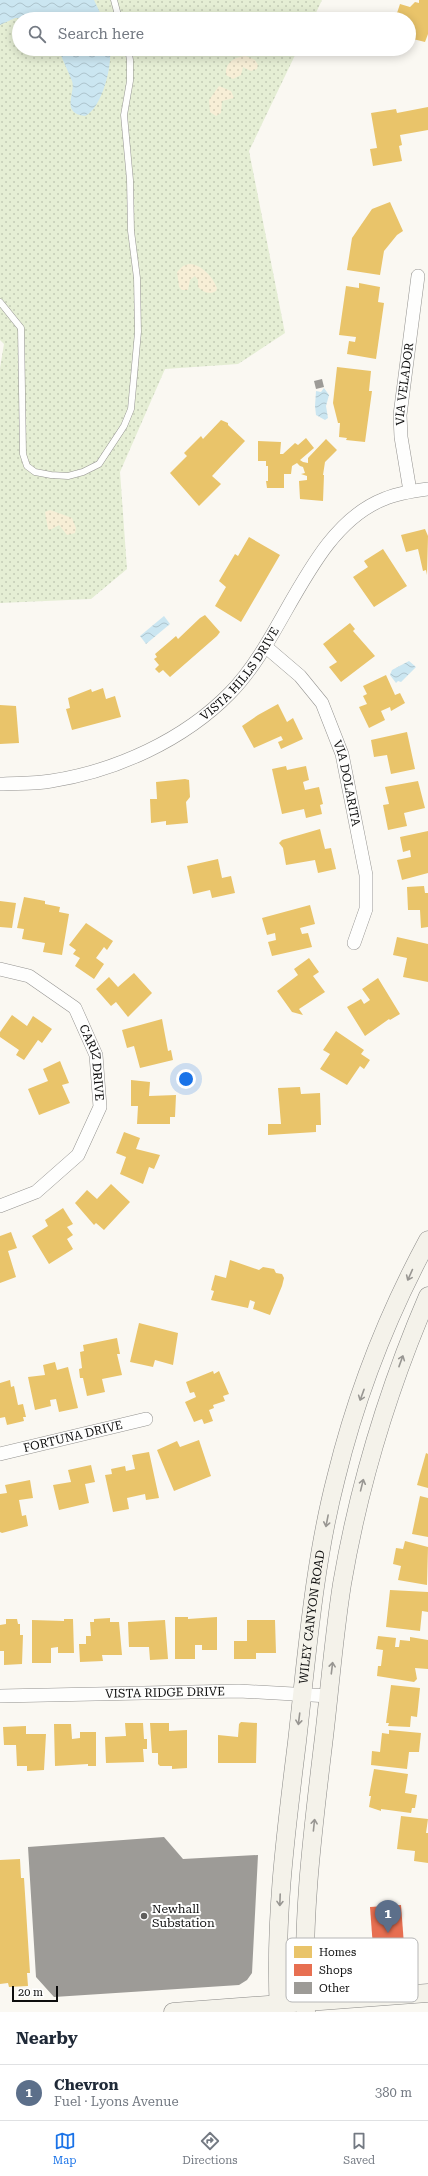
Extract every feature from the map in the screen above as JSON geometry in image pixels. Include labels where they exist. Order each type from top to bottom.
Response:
[{"type":"main road","name":"WILEY CANYON ROAD","points":[[279,2009],[281,1880],[302,1693],[322,1549],[336,1478],[358,1407],[384,1334],[414,1266],[428,1240]]},
{"type":"main road","name":"WILEY CANYON ROAD","points":[[304,1938],[307,1888],[342,1585],[362,1485],[380,1422],[402,1358],[428,1296]]},
{"type":"main road","points":[[418,1994],[428,1993]]},
{"type":"main road","points":[[173,2012],[305,2008],[354,2002]]},
{"type":"street","name":"VIA VELADOR","points":[[410,491],[401,437],[400,415],[418,276]]},
{"type":"street","name":"VISTA HILLS DRIVE","points":[[0,784],[51,781],[102,769],[160,745],[199,720],[231,693],[266,647],[322,551],[341,528],[383,499],[410,491],[428,489]]},
{"type":"street","name":"VIA DOLARITA","points":[[266,647],[300,676],[322,703],[342,754],[366,875],[366,909],[354,943]]},
{"type":"street","name":"CARIZ DRIVE","points":[[0,969],[29,976],[74,1008],[96,1055],[100,1107],[78,1155],[36,1192],[0,1206]]},
{"type":"street","name":"FORTUNA DRIVE","points":[[0,1454],[146,1419]]},
{"type":"street","name":"VISTA RIDGE DRIVE","points":[[0,1696],[239,1691],[302,1693],[329,1696]]},
{"type":"lane","points":[[114,0],[117,12]]},
{"type":"lane","points":[[0,302],[21,328],[24,454],[27,466],[34,472],[68,476],[83,472],[98,464],[124,426],[131,409],[138,332],[137,278],[131,230],[130,180],[124,115],[130,80],[129,56]]},
{"type":"green space","points":[[0,0],[322,0],[316,12],[12,12],[12,56],[295,56],[249,151],[285,333],[238,364],[165,369],[120,472],[127,569],[91,599],[0,603],[0,368],[4,344],[0,340]]},
{"type":"sand","points":[[246,56],[255,60],[258,65],[257,69],[251,71],[243,67],[241,75],[233,79],[226,75],[227,67],[232,61]]},
{"type":"sand","points":[[219,86],[231,91],[234,98],[222,101],[221,113],[216,116],[210,112],[209,100]]},
{"type":"sand","points":[[189,264],[198,266],[210,276],[217,288],[216,291],[209,293],[202,290],[198,287],[198,280],[195,276],[190,280],[188,290],[182,290],[179,287],[177,272],[183,266]]},
{"type":"sand","points":[[50,510],[72,518],[76,528],[75,533],[67,535],[59,525],[50,530],[48,529],[45,512]]},
{"type":"water","points":[[0,0],[94,0],[100,12],[12,12],[12,19],[0,25]]},
{"type":"water","points":[[110,56],[105,86],[101,96],[91,112],[85,116],[77,114],[71,107],[73,86],[62,57]]},
{"type":"water","points":[[324,388],[329,395],[326,406],[328,418],[325,420],[316,415],[315,406],[316,391],[321,392]]},
{"type":"water","points":[[164,616],[170,624],[146,644],[140,636]]},
{"type":"water","points":[[409,661],[416,667],[401,682],[398,681],[396,683],[390,675],[392,670]]},
{"type":"building: Homes","points":[[419,0],[428,0],[428,34],[425,42],[416,40],[416,12],[397,12],[400,4],[410,7],[415,2],[419,3]]},
{"type":"building: Homes","points":[[428,107],[428,130],[400,135],[402,145],[399,146],[402,161],[373,166],[370,149],[377,148],[371,113],[396,109],[397,113]]},
{"type":"building: Homes","points":[[390,202],[403,231],[397,235],[384,251],[380,275],[347,270],[352,238],[372,209]]},
{"type":"building: Homes","points":[[359,283],[380,287],[378,302],[384,303],[376,359],[347,354],[349,341],[355,342],[356,337],[339,335],[346,286],[359,288]]},
{"type":"building: Homes","points":[[337,367],[371,371],[369,391],[372,391],[365,442],[346,440],[347,438],[339,437],[340,423],[338,423],[333,403]]},
{"type":"building: Homes","points":[[221,420],[228,423],[228,425],[245,441],[212,476],[221,484],[199,506],[170,473],[187,456],[184,453],[201,436],[203,439]]},
{"type":"building: Homes","points":[[306,438],[314,448],[300,460],[303,462],[308,463],[308,458],[326,439],[337,450],[325,462],[323,475],[323,501],[300,499],[299,481],[307,480],[307,476],[301,474],[305,473],[303,467],[297,463],[292,466],[291,474],[284,474],[284,488],[267,488],[266,481],[268,481],[268,466],[266,466],[266,461],[258,461],[258,441],[281,442],[280,454],[283,454],[295,443],[298,445]]},
{"type":"building: Homes","points":[[425,529],[428,536],[427,575],[426,570],[423,571],[418,549],[406,552],[401,535]]},
{"type":"building: Homes","points":[[249,537],[280,555],[241,622],[215,606],[226,587],[219,581],[235,554],[238,556]]},
{"type":"building: Homes","points":[[383,549],[407,586],[374,607],[353,577],[368,567],[364,561]]},
{"type":"building: Homes","points":[[205,615],[220,632],[217,636],[170,677],[163,670],[159,673],[155,669],[159,665],[154,659],[157,657],[155,654],[176,636],[178,639]]},
{"type":"building: Homes","points":[[350,623],[355,629],[353,631],[375,656],[341,682],[329,667],[337,662],[323,644]]},
{"type":"building: Homes","points":[[386,675],[395,695],[400,693],[405,703],[391,711],[390,707],[381,711],[385,720],[369,728],[359,707],[367,704],[363,696],[367,694],[363,686]]},
{"type":"building: Homes","points":[[103,688],[106,699],[115,696],[121,717],[72,730],[66,709],[70,708],[68,698],[91,689],[92,692]]},
{"type":"building: Homes","points":[[278,704],[287,722],[293,718],[303,739],[281,749],[278,742],[283,740],[281,736],[254,748],[242,726]]},
{"type":"building: Homes","points":[[0,705],[16,706],[19,743],[0,744]]},
{"type":"building: Homes","points":[[407,732],[415,769],[391,774],[387,755],[374,757],[371,740]]},
{"type":"building: Homes","points":[[286,766],[287,770],[306,766],[309,780],[303,782],[305,790],[319,787],[323,804],[320,805],[322,814],[306,818],[304,809],[282,814],[272,769]]},
{"type":"building: Homes","points":[[185,779],[189,780],[190,797],[186,802],[188,823],[166,825],[166,821],[151,823],[150,799],[157,799],[156,782]]},
{"type":"building: Homes","points":[[418,781],[425,808],[404,813],[407,826],[388,830],[383,805],[389,804],[385,787]]},
{"type":"building: Homes","points":[[320,829],[325,849],[331,848],[336,869],[318,873],[315,860],[286,865],[283,848],[279,843],[282,840]]},
{"type":"building: Homes","points":[[428,831],[428,873],[402,880],[397,860],[411,857],[410,850],[403,852],[400,837]]},
{"type":"building: Homes","points":[[218,859],[222,878],[231,876],[235,893],[212,898],[210,890],[193,894],[187,866]]},
{"type":"building: Homes","points":[[424,886],[425,893],[428,893],[428,927],[421,928],[420,910],[408,910],[407,887]]},
{"type":"building: Homes","points":[[24,897],[45,901],[45,904],[60,907],[59,912],[69,914],[62,955],[43,952],[45,943],[22,939],[24,929],[17,928]]},
{"type":"building: Homes","points":[[0,901],[16,903],[12,928],[0,927]]},
{"type":"building: Homes","points":[[310,905],[315,924],[300,928],[302,934],[308,933],[312,947],[272,956],[268,942],[276,940],[275,933],[267,935],[262,918]]},
{"type":"building: Homes","points":[[86,923],[113,941],[107,950],[104,947],[96,958],[104,964],[94,979],[75,966],[80,958],[73,954],[76,950],[69,945]]},
{"type":"building: Homes","points":[[397,937],[428,944],[428,982],[403,977],[407,958],[393,955]]},
{"type":"building: Homes","points":[[309,958],[319,972],[313,976],[325,992],[299,1009],[303,1015],[292,1012],[277,991],[298,975],[294,969]]},
{"type":"building: Homes","points":[[134,973],[152,993],[128,1017],[116,1002],[111,1006],[96,989],[109,977],[118,987]]},
{"type":"building: Homes","points":[[378,978],[400,1014],[390,1020],[389,1019],[365,1036],[347,1007],[361,999],[364,1004],[370,1000],[362,989]]},
{"type":"building: Homes","points":[[12,1015],[27,1026],[33,1016],[52,1029],[42,1043],[38,1040],[24,1060],[16,1055],[19,1050],[0,1037],[0,1032]]},
{"type":"building: Homes","points":[[162,1019],[168,1051],[171,1050],[173,1060],[140,1068],[134,1046],[127,1048],[122,1030]]},
{"type":"building: Homes","points":[[336,1031],[364,1050],[361,1054],[370,1060],[364,1069],[360,1066],[347,1085],[320,1069],[330,1054],[323,1050]]},
{"type":"building: Homes","points":[[60,1061],[69,1083],[62,1085],[70,1103],[39,1115],[28,1089],[48,1081],[43,1069]]},
{"type":"building: Homes","points":[[131,1080],[150,1082],[149,1096],[176,1095],[175,1117],[170,1117],[170,1124],[137,1124],[138,1106],[131,1106]]},
{"type":"building: Homes","points":[[300,1087],[301,1094],[320,1093],[321,1125],[316,1125],[316,1132],[268,1135],[268,1124],[281,1124],[278,1088]]},
{"type":"building: Homes","points":[[124,1132],[140,1138],[136,1149],[160,1155],[154,1169],[149,1167],[143,1184],[120,1174],[126,1157],[116,1153]]},
{"type":"building: Homes","points":[[111,1184],[130,1202],[104,1230],[96,1223],[94,1225],[75,1203],[87,1190],[97,1199]]},
{"type":"building: Homes","points":[[63,1208],[73,1224],[67,1227],[73,1235],[67,1239],[73,1249],[49,1264],[32,1236],[48,1226],[45,1220]]},
{"type":"building: Homes","points":[[11,1232],[17,1248],[8,1251],[16,1277],[0,1283],[0,1236]]},
{"type":"building: Homes","points":[[230,1260],[259,1270],[263,1267],[274,1269],[276,1273],[282,1274],[284,1278],[282,1286],[270,1315],[253,1309],[255,1302],[250,1300],[248,1308],[211,1300],[214,1291],[211,1290],[215,1275],[226,1278]]},
{"type":"building: Homes","points":[[139,1323],[178,1333],[173,1365],[155,1360],[153,1367],[130,1362]]},
{"type":"building: Homes","points":[[117,1338],[120,1354],[117,1354],[122,1375],[102,1379],[105,1392],[87,1396],[83,1378],[80,1378],[79,1369],[82,1368],[80,1352],[84,1351],[83,1345]]},
{"type":"building: Homes","points":[[55,1362],[57,1370],[68,1367],[78,1408],[59,1412],[56,1399],[50,1400],[51,1406],[35,1410],[28,1377],[45,1375],[43,1365]]},
{"type":"building: Homes","points":[[213,1371],[214,1374],[219,1371],[229,1394],[223,1396],[225,1401],[213,1405],[214,1408],[209,1410],[213,1421],[204,1424],[202,1419],[194,1422],[185,1402],[196,1397],[194,1392],[190,1393],[186,1382]]},
{"type":"building: Homes","points":[[10,1380],[11,1387],[14,1386],[18,1405],[23,1404],[26,1417],[23,1417],[24,1421],[7,1425],[5,1417],[0,1418],[0,1383]]},
{"type":"building: Homes","points":[[199,1440],[211,1476],[174,1491],[157,1450],[177,1441],[180,1447]]},
{"type":"building: Homes","points":[[149,1452],[159,1498],[146,1500],[145,1494],[127,1498],[129,1509],[113,1512],[105,1475],[112,1474],[111,1469],[125,1466],[126,1471],[135,1469],[132,1455]]},
{"type":"building: Homes","points":[[426,1453],[428,1454],[428,1488],[417,1485]]},
{"type":"building: Homes","points":[[91,1465],[95,1482],[85,1484],[89,1503],[59,1510],[53,1485],[71,1482],[68,1470]]},
{"type":"building: Homes","points":[[30,1480],[33,1498],[19,1500],[22,1516],[26,1515],[28,1526],[2,1533],[0,1532],[0,1494],[7,1493],[5,1485]]},
{"type":"building: Homes","points":[[420,1496],[428,1498],[428,1537],[412,1534]]},
{"type":"building: Homes","points":[[405,1541],[428,1547],[427,1585],[398,1580],[401,1566],[393,1564],[396,1548],[403,1549]]},
{"type":"building: Homes","points":[[390,1590],[428,1592],[428,1612],[422,1611],[420,1631],[386,1627]]},
{"type":"building: Homes","points":[[175,1617],[188,1617],[188,1619],[217,1617],[217,1650],[202,1650],[202,1645],[195,1645],[195,1659],[175,1659]]},
{"type":"building: Homes","points":[[110,1618],[110,1622],[119,1622],[122,1655],[102,1655],[103,1661],[80,1662],[79,1644],[86,1644],[86,1636],[91,1636],[90,1622],[94,1622],[94,1619]]},
{"type":"building: Homes","points":[[6,1619],[17,1619],[18,1624],[20,1624],[20,1635],[23,1635],[22,1664],[4,1665],[4,1651],[0,1651],[0,1625],[6,1624]]},
{"type":"building: Homes","points":[[64,1619],[73,1619],[74,1653],[58,1653],[58,1647],[51,1648],[51,1663],[32,1663],[32,1620],[64,1621]]},
{"type":"building: Homes","points":[[165,1620],[168,1659],[150,1660],[149,1647],[129,1647],[128,1622]]},
{"type":"building: Homes","points":[[247,1620],[275,1620],[276,1653],[256,1653],[256,1659],[234,1659],[234,1641],[247,1641]]},
{"type":"building: Homes","points":[[378,1636],[396,1638],[395,1647],[399,1647],[400,1640],[410,1641],[410,1637],[428,1640],[428,1669],[415,1668],[417,1679],[414,1682],[377,1676],[378,1666],[381,1666],[383,1650],[376,1649]]},
{"type":"building: Homes","points":[[391,1685],[420,1688],[417,1717],[411,1716],[410,1727],[388,1726],[389,1723],[386,1723]]},
{"type":"building: Homes","points":[[241,1722],[257,1723],[256,1763],[218,1763],[218,1735],[238,1737],[239,1724]]},
{"type":"building: Homes","points":[[125,1723],[143,1723],[144,1739],[147,1739],[147,1749],[143,1749],[144,1762],[106,1763],[105,1737],[126,1736]]},
{"type":"building: Homes","points":[[150,1723],[169,1723],[169,1731],[187,1730],[187,1768],[172,1769],[172,1766],[160,1766],[158,1764],[158,1753],[152,1753]]},
{"type":"building: Homes","points":[[54,1724],[71,1724],[72,1739],[80,1738],[80,1732],[96,1732],[96,1766],[88,1766],[88,1764],[55,1766]]},
{"type":"building: Homes","points":[[26,1726],[26,1734],[46,1734],[44,1770],[27,1771],[27,1766],[17,1766],[16,1745],[4,1745],[3,1727]]},
{"type":"building: Homes","points":[[389,1730],[421,1733],[419,1752],[409,1752],[407,1769],[371,1765],[372,1751],[380,1752],[382,1733],[389,1734]]},
{"type":"building: Homes","points":[[374,1769],[408,1774],[405,1793],[417,1795],[415,1808],[412,1808],[411,1813],[381,1809],[381,1811],[369,1807],[371,1796],[369,1796]]},
{"type":"building: Homes","points":[[401,1816],[428,1819],[426,1833],[428,1833],[428,1863],[414,1861],[415,1851],[397,1849]]},
{"type":"building: Homes","points":[[20,1859],[21,1878],[24,1878],[30,1973],[27,1973],[28,1986],[9,1987],[8,1983],[0,1984],[0,1860]]},
{"type":"building: Shops","points":[[401,1905],[403,1938],[372,1938],[370,1907]]},
{"type":"building: Other","points":[[322,379],[324,387],[316,389],[314,381]]},
{"type":"building: Other","name":"Newhall Substation","points":[[164,1837],[183,1859],[258,1855],[252,1973],[247,1980],[239,1985],[54,1997],[36,1977],[28,1847]]},
{"type":"place","name":"Newhall Substation","points":[[144,1916]]},
{"type":"place","name":"Chevron","points":[[388,1933]]}]
